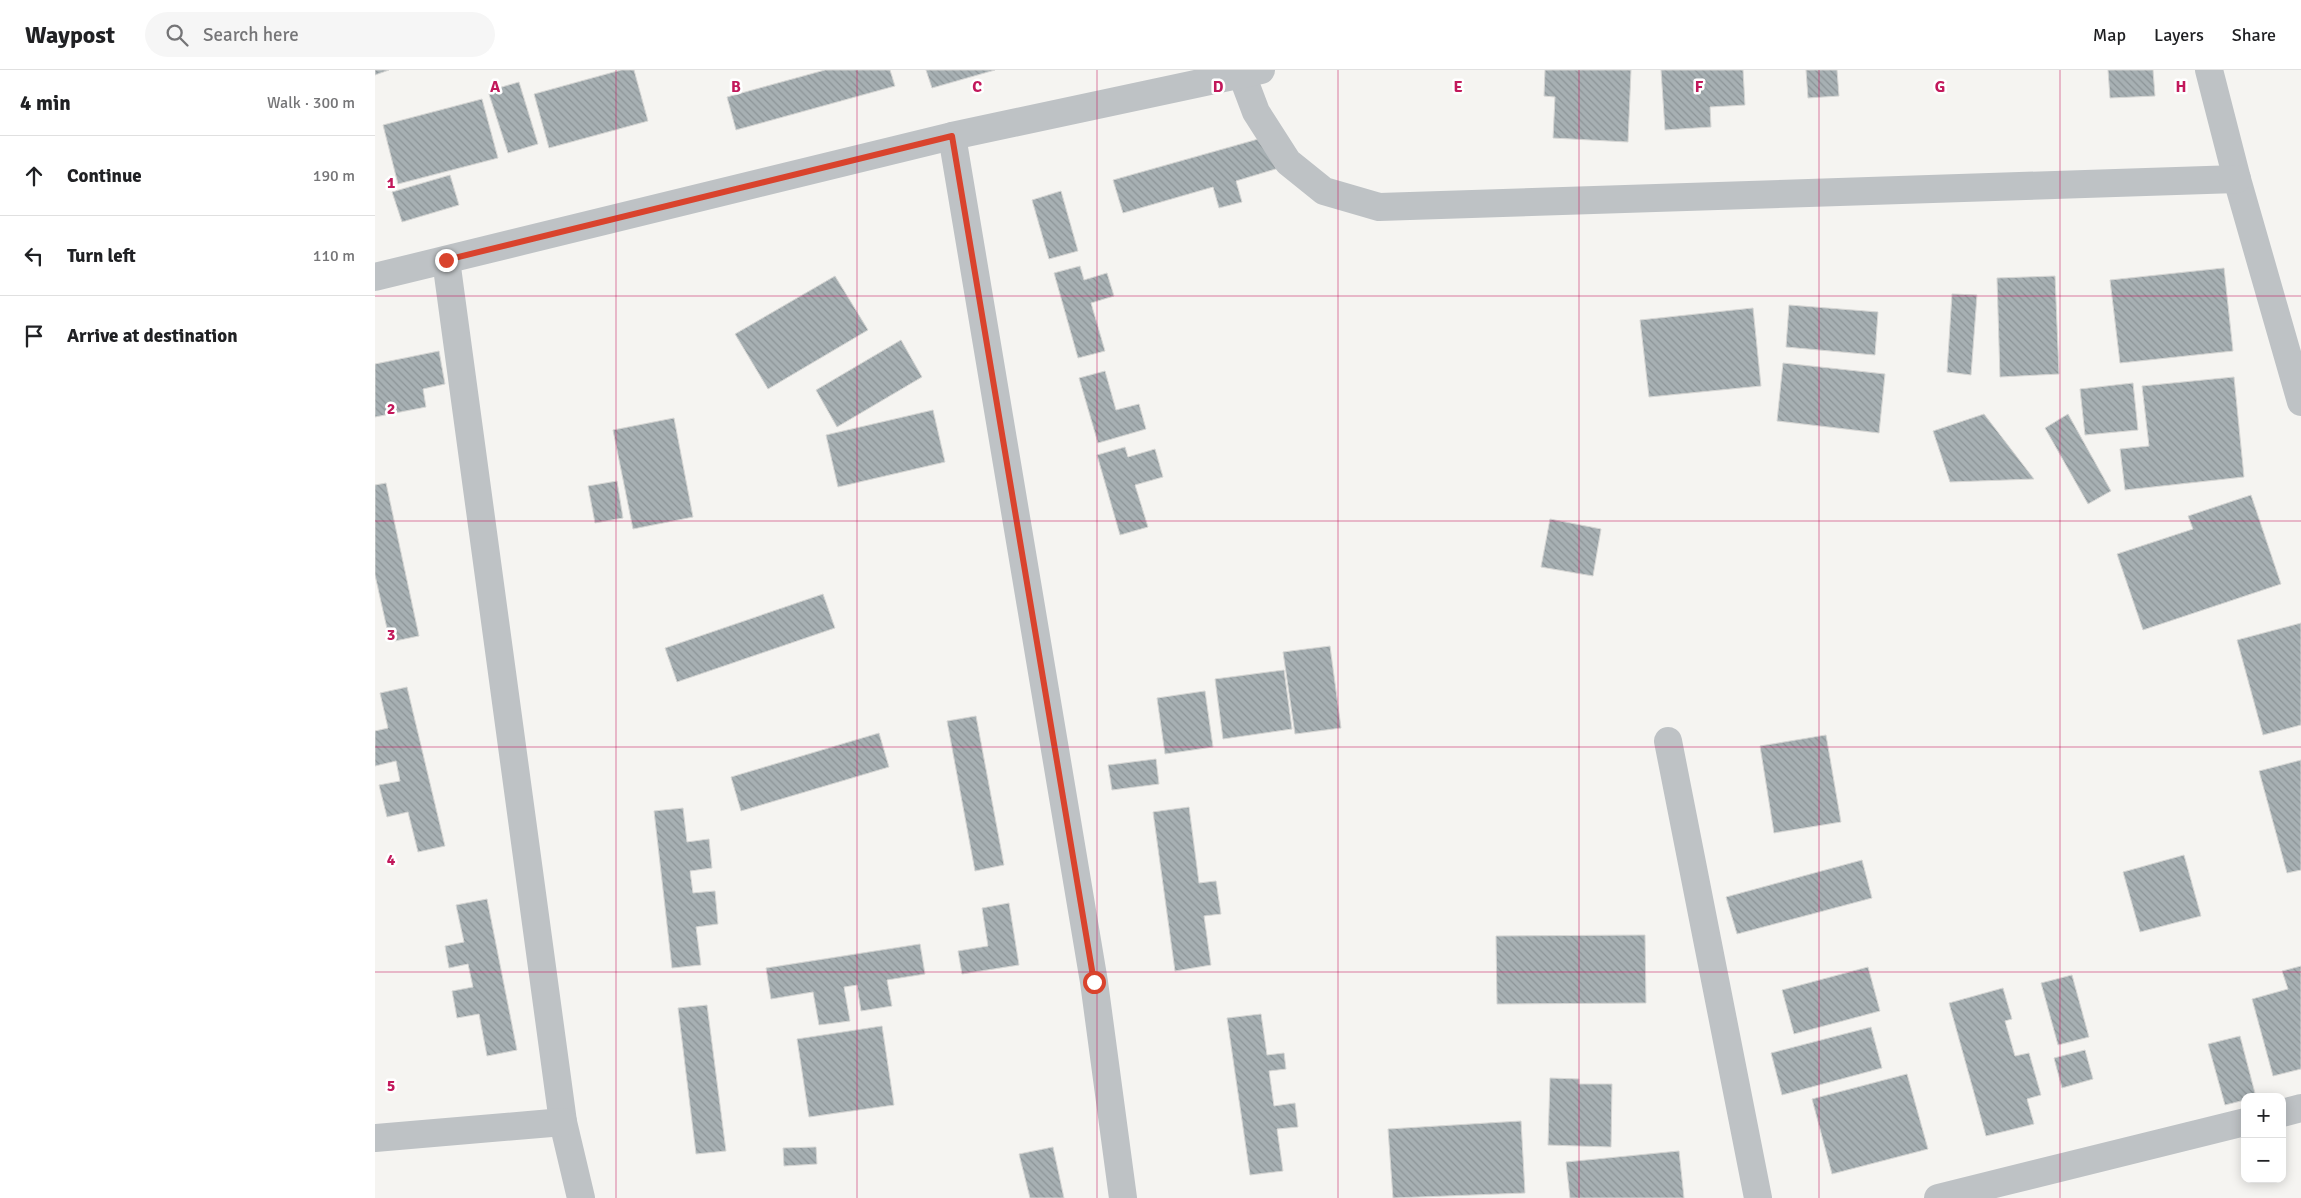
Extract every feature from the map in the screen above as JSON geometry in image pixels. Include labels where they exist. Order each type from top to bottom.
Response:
[{"type":"street","points":[[2209,70],[2237,179],[2301,402]]},
{"type":"street","points":[[375,277],[952,136],[1251,72],[1256,112],[1288,162],[1324,191],[1379,207],[2237,179]]},
{"type":"street","points":[[952,136],[1094,982],[1123,1198]]},
{"type":"street","points":[[446,260],[563,1122],[581,1198]]},
{"type":"street","points":[[1668,741],[1758,1198]]},
{"type":"street","points":[[2286,1112],[2301,1108]]},
{"type":"street","points":[[375,1138],[563,1122]]},
{"type":"street","points":[[1938,1198],[2241,1123]]},
{"type":"building","points":[[375,70],[389,70],[375,75]]},
{"type":"building","points":[[621,70],[634,70],[648,121],[549,148],[534,94]]},
{"type":"building","points":[[825,70],[890,70],[895,86],[736,130],[727,97]]},
{"type":"building","points":[[926,70],[995,70],[932,88]]},
{"type":"building","points":[[1545,70],[1631,70],[1628,142],[1553,138],[1555,97],[1544,96]]},
{"type":"building","points":[[1661,70],[1743,70],[1745,105],[1710,107],[1711,127],[1665,130]]},
{"type":"building","points":[[1806,70],[1837,70],[1839,96],[1808,98]]},
{"type":"building","points":[[2108,70],[2153,70],[2155,96],[2110,98]]},
{"type":"building","points":[[519,82],[538,144],[508,153],[488,91]]},
{"type":"building","points":[[482,99],[498,158],[398,184],[383,125]]},
{"type":"building","points":[[1269,136],[1279,168],[1236,181],[1242,202],[1219,208],[1213,187],[1123,213],[1113,180]]},
{"type":"building","points":[[450,175],[459,205],[402,222],[392,192]]},
{"type":"building","points":[[1061,191],[1078,251],[1049,259],[1032,200]]},
{"type":"building","points":[[1080,266],[1084,280],[1107,273],[1114,296],[1091,303],[1105,351],[1078,358],[1054,273]]},
{"type":"building","points":[[2224,268],[2233,351],[2120,363],[2110,280]]},
{"type":"building","points":[[835,276],[868,330],[768,389],[735,334]]},
{"type":"building","points":[[2055,276],[2059,374],[2000,377],[1997,278]]},
{"type":"building","points":[[1952,294],[1977,295],[1971,375],[1947,372]]},
{"type":"building","points":[[1789,305],[1878,312],[1875,355],[1786,347]]},
{"type":"building","points":[[1753,308],[1761,386],[1649,397],[1640,320]]},
{"type":"building","points":[[901,340],[922,377],[837,427],[816,390]]},
{"type":"building","points":[[439,351],[445,384],[423,389],[426,407],[375,417],[375,364]]},
{"type":"building","points":[[1783,363],[1885,374],[1879,433],[1777,421]]},
{"type":"building","points":[[1105,371],[1116,410],[1139,404],[1146,429],[1098,443],[1079,378]]},
{"type":"building","points":[[2234,377],[2244,477],[2125,490],[2120,449],[2149,446],[2142,386]]},
{"type":"building","points":[[2133,383],[2138,430],[2085,435],[2080,389]]},
{"type":"building","points":[[933,410],[945,462],[838,487],[826,435]]},
{"type":"building","points":[[1984,414],[2034,479],[1950,482],[1933,431]]},
{"type":"building","points":[[2068,414],[2111,491],[2088,504],[2045,428]]},
{"type":"building","points":[[674,418],[693,517],[633,529],[613,430]]},
{"type":"building","points":[[1125,447],[1128,457],[1155,449],[1163,477],[1135,485],[1148,527],[1120,535],[1097,455]]},
{"type":"building","points":[[617,481],[623,518],[595,523],[588,486]]},
{"type":"building","points":[[386,483],[419,636],[390,642],[375,575],[375,485]]},
{"type":"building","points":[[2251,495],[2281,584],[2143,630],[2117,554],[2193,529],[2188,516]]},
{"type":"building","points":[[1550,519],[1601,529],[1593,576],[1541,567]]},
{"type":"building","points":[[823,594],[835,628],[677,682],[665,648]]},
{"type":"building","points":[[2301,623],[2301,725],[2263,735],[2237,640]]},
{"type":"building","points":[[1330,646],[1341,728],[1295,734],[1283,652]]},
{"type":"building","points":[[1284,670],[1292,729],[1223,739],[1215,679]]},
{"type":"building","points":[[407,687],[445,846],[418,852],[408,812],[387,817],[379,785],[400,781],[396,761],[375,766],[375,731],[388,728],[380,693]]},
{"type":"building","points":[[1205,691],[1213,747],[1165,754],[1157,698]]},
{"type":"building","points":[[976,716],[1004,865],[975,871],[947,721]]},
{"type":"building","points":[[879,733],[889,767],[741,811],[731,777]]},
{"type":"building","points":[[1826,735],[1841,822],[1774,833],[1760,746]]},
{"type":"building","points":[[1156,759],[1159,784],[1112,790],[1108,765]]},
{"type":"building","points":[[2301,760],[2301,870],[2287,873],[2259,771]]},
{"type":"building","points":[[1189,807],[1199,883],[1216,881],[1221,914],[1204,916],[1211,965],[1175,971],[1153,812]]},
{"type":"building","points":[[683,808],[687,842],[709,839],[712,868],[690,871],[693,893],[715,891],[718,924],[696,927],[701,965],[672,968],[654,811]]},
{"type":"building","points":[[2184,855],[2201,916],[2140,932],[2123,872]]},
{"type":"building","points":[[1862,860],[1872,898],[1737,934],[1726,897]]},
{"type":"building","points":[[487,899],[517,1050],[487,1056],[479,1014],[457,1018],[452,991],[473,987],[468,964],[449,968],[445,946],[464,942],[456,905]]},
{"type":"building","points":[[1009,903],[1019,965],[962,974],[958,951],[988,946],[982,908]]},
{"type":"building","points":[[1645,935],[1646,1003],[1497,1004],[1496,936]]},
{"type":"building","points":[[920,944],[925,974],[887,980],[892,1006],[861,1011],[857,985],[844,987],[850,1021],[819,1025],[813,992],[771,999],[766,968]]},
{"type":"building","points":[[2301,966],[2301,1069],[2273,1076],[2252,999],[2288,989],[2282,971]]},
{"type":"building","points":[[1868,967],[1880,1011],[1794,1034],[1782,990]]},
{"type":"building","points":[[2072,975],[2089,1037],[2058,1045],[2041,983]]},
{"type":"building","points":[[2003,988],[2012,1019],[2005,1021],[2015,1056],[2029,1053],[2041,1095],[2027,1099],[2034,1124],[1986,1136],[1949,1003]]},
{"type":"building","points":[[707,1005],[726,1151],[696,1154],[678,1008]]},
{"type":"building","points":[[1261,1014],[1267,1055],[1284,1053],[1286,1069],[1269,1071],[1274,1106],[1295,1103],[1298,1127],[1277,1129],[1283,1171],[1250,1175],[1227,1018]]},
{"type":"building","points":[[882,1026],[894,1105],[809,1117],[797,1039]]},
{"type":"building","points":[[1871,1027],[1882,1068],[1782,1095],[1771,1053]]},
{"type":"building","points":[[2240,1036],[2255,1093],[2241,1093],[2241,1101],[2225,1105],[2208,1044]]},
{"type":"building","points":[[2085,1050],[2093,1079],[2062,1088],[2054,1058]]},
{"type":"building","points":[[1907,1074],[1928,1149],[1832,1174],[1812,1099]]},
{"type":"building","points":[[1550,1078],[1579,1079],[1579,1084],[1612,1084],[1611,1147],[1548,1145]]},
{"type":"building","points":[[1521,1121],[1525,1193],[1393,1198],[1388,1129]]},
{"type":"building","points":[[816,1147],[817,1164],[784,1166],[783,1148]]},
{"type":"building","points":[[1053,1147],[1064,1198],[1030,1198],[1019,1154]]},
{"type":"building","points":[[1679,1151],[1684,1198],[1570,1198],[1566,1162]]},
{"type":"route","points":[[446,260],[952,136],[1094,982]]}]
